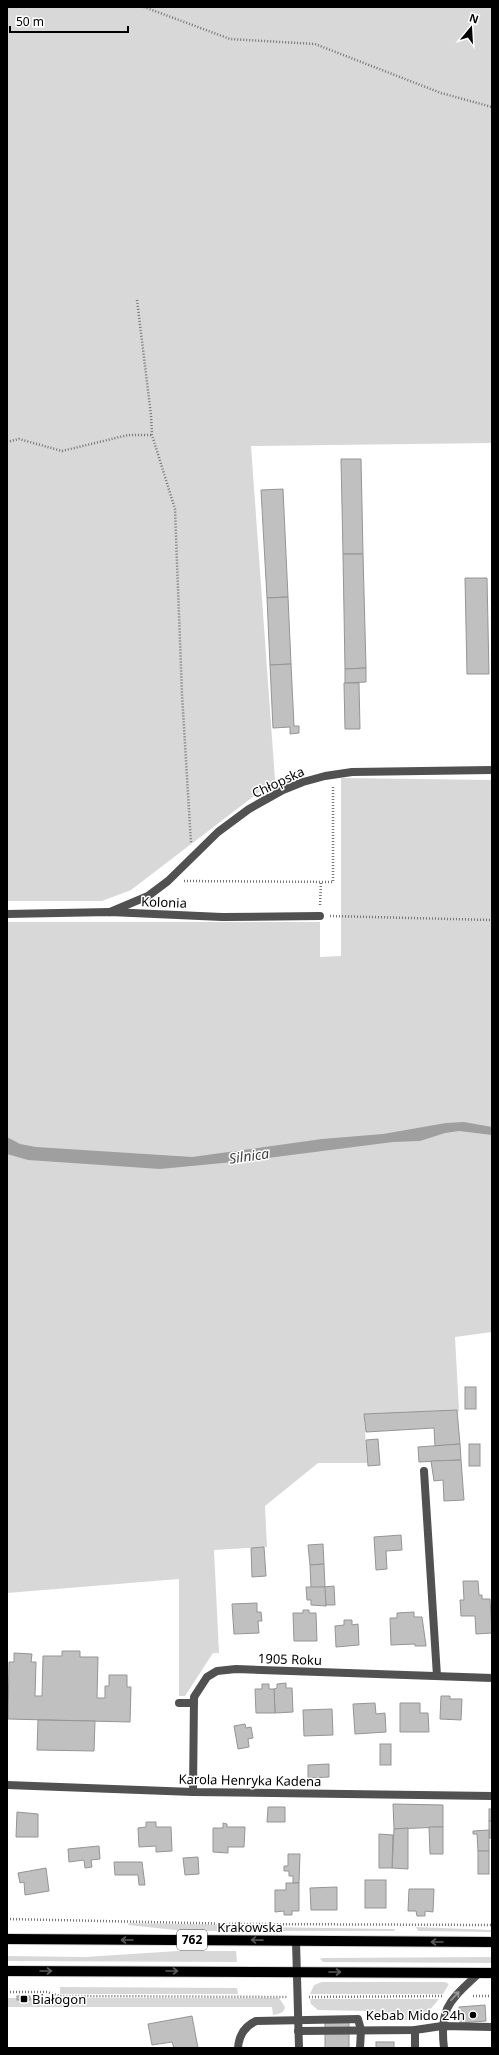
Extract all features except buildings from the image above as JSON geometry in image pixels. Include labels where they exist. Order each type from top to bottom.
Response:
[{"type":"main road","name":"Krakowska","points":[[7,1939],[492,1942]]},
{"type":"main road","points":[[7,1971],[492,1973]]},
{"type":"street","name":"Chłopska","points":[[110,912],[148,896],[168,881],[218,832],[249,809],[283,790],[303,782],[352,772],[492,770]]},
{"type":"street","name":"Kolonia","points":[[7,914],[110,912],[222,917],[320,916]]},
{"type":"street","points":[[424,1471],[437,1676]]},
{"type":"street","name":"1905 Roku","points":[[193,1792],[194,1697],[200,1685],[207,1677],[217,1671],[236,1669],[492,1678]]},
{"type":"street","points":[[179,1702],[194,1703]]},
{"type":"street","name":"Karola Henryka Kadena","points":[[7,1785],[193,1792],[492,1796]]},
{"type":"street","points":[[296,1941],[299,2048]]},
{"type":"street","points":[[444,2048],[442,2026],[447,2005],[454,1996],[479,1973]]},
{"type":"street","points":[[238,2048],[240,2036],[247,2025],[256,2021],[358,2019],[360,2030],[360,2048]]},
{"type":"street","points":[[298,2031],[415,2030],[442,2026],[492,2027]]},
{"type":"street","points":[[415,2030],[415,2048]]},
{"type":"path","points":[[144,7],[230,39],[276,40],[315,44],[440,94],[492,107]]},
{"type":"path","points":[[137,300],[151,415],[152,436],[175,509],[182,694],[192,857]]},
{"type":"path","points":[[7,442],[19,439],[62,451],[128,435],[152,436]]},
{"type":"path","points":[[168,881],[333,882],[333,775]]},
{"type":"path","points":[[321,881],[320,916],[492,920]]},
{"type":"path","points":[[7,1920],[250,1924],[492,1925]]},
{"type":"path","points":[[7,1992],[47,1992],[60,1996],[454,1996]]},
{"type":"shaded area","points":[[7,7],[492,7],[492,443],[251,446],[275,780],[131,890],[102,901],[7,901]]},
{"type":"shaded area","points":[[341,778],[492,780],[492,1332],[455,1337],[459,1411],[364,1414],[367,1463],[318,1463],[265,1506],[267,1547],[214,1550],[219,1653],[213,1653],[185,1696],[179,1696],[179,1579],[7,1593],[7,922],[320,922],[320,957],[341,956]]},
{"type":"shaded area","points":[[129,1923],[236,1925],[236,1931],[185,1931],[128,1925]]},
{"type":"shaded area","points":[[250,1925],[261,1925],[261,1927],[395,1929],[394,1931],[250,1931]]},
{"type":"shaded area","points":[[416,1927],[492,1930],[492,1932],[418,1931]]},
{"type":"shaded area","points":[[178,1951],[236,1951],[237,1962],[7,1961],[7,1956],[85,1957]]},
{"type":"shaded area","points":[[492,1957],[492,1963],[323,1962],[320,1959],[323,1958]]},
{"type":"shaded area","points":[[322,1982],[445,1982],[449,1984],[443,1994],[310,1994],[314,1985]]},
{"type":"shaded area","points":[[60,1987],[237,1988],[238,1994],[60,1994]]},
{"type":"shaded area","points":[[7,1998],[279,1998],[285,2007],[279,2014],[273,2015],[272,2007],[7,2007]]},
{"type":"shaded area","points":[[310,1999],[439,1999],[427,2013],[411,2020],[380,2020],[366,2011],[318,2010],[311,2004]]},
{"type":"water","name":"Silnica","points":[[464,1122],[492,1127],[492,1135],[459,1131],[445,1133],[420,1141],[393,1142],[244,1161],[160,1169],[28,1160],[7,1154],[7,1137],[20,1144],[36,1147],[192,1157],[322,1139],[383,1134],[446,1123]]},
{"type":"place","name":"Białogon","points":[[24,1999]]},
{"type":"place","name":"Kebab Mido 24h","points":[[473,2015]]}]
